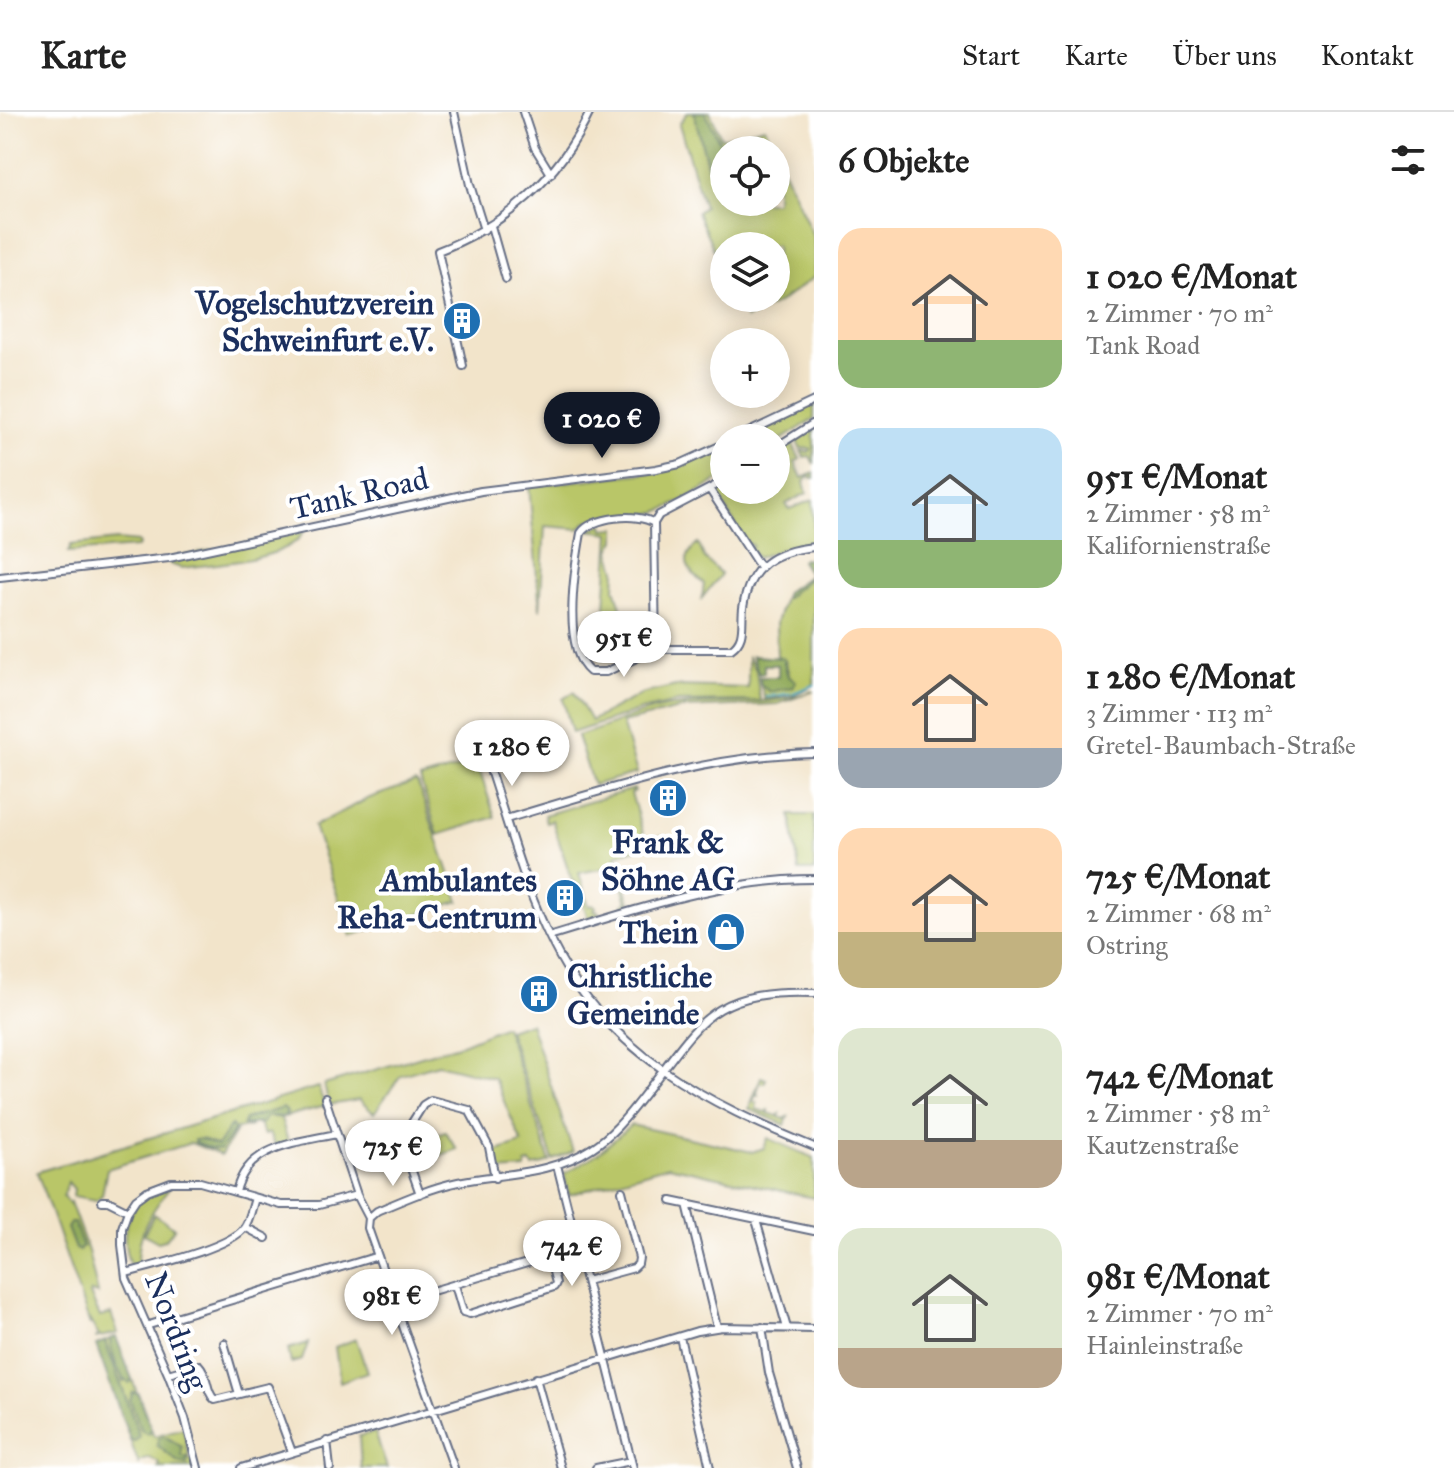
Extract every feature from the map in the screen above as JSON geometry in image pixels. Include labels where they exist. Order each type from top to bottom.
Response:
[{"type":"street","points":[[454,112],[473,196],[506,279]]},
{"type":"street","points":[[523,112],[535,148],[551,174]]},
{"type":"street","points":[[463,366],[438,251],[487,228],[530,196],[570,150],[590,112]]},
{"type":"street","points":[[766,424],[814,401]]},
{"type":"street","points":[[790,438],[814,423]]},
{"type":"street","name":"Tank Road","points":[[0,577],[169,558],[481,491],[656,469],[680,464],[710,450]]},
{"type":"street","points":[[656,649],[653,524],[659,515],[710,490]]},
{"type":"street","points":[[719,504],[760,567]]},
{"type":"street","points":[[653,524],[644,518],[598,521],[587,525],[581,533],[571,621],[582,663],[589,671],[602,673],[656,649],[723,650],[738,644],[742,638],[745,599],[760,567],[784,551],[814,547]]},
{"type":"street","points":[[506,819],[679,770],[756,757],[814,753]]},
{"type":"street","points":[[489,767],[549,936],[571,977],[596,1011],[631,1047],[664,1071],[737,1112],[814,1147]]},
{"type":"street","points":[[549,936],[709,891],[777,880],[814,879]]},
{"type":"street","points":[[369,1218],[377,1211],[456,1183],[557,1165],[580,1155],[604,1139],[622,1121],[703,1020],[726,1004],[762,994],[814,993]]},
{"type":"street","points":[[325,1098],[454,1468]]},
{"type":"street","points":[[420,1194],[401,1140],[423,1105],[431,1100],[469,1110],[489,1147],[495,1178]]},
{"type":"street","points":[[236,1192],[240,1175],[249,1163],[263,1154],[279,1147],[336,1134]]},
{"type":"street","points":[[557,1165],[632,1464],[596,1468]]},
{"type":"street","points":[[102,1201],[128,1211],[136,1199],[147,1191],[171,1182],[200,1182],[281,1205],[339,1202],[357,1195]]},
{"type":"street","points":[[586,1281],[634,1268],[638,1264],[622,1191]]},
{"type":"street","points":[[126,1273],[190,1255],[227,1240],[245,1227],[255,1198]]},
{"type":"street","points":[[671,1201],[814,1231]]},
{"type":"street","points":[[687,1204],[717,1327]]},
{"type":"street","name":"Nordring","points":[[128,1211],[122,1228],[128,1285],[149,1325],[185,1418],[198,1468]]},
{"type":"street","points":[[756,1220],[787,1328]]},
{"type":"street","points":[[245,1227],[266,1238]]},
{"type":"street","points":[[395,1302],[578,1248]]},
{"type":"street","points":[[149,1325],[378,1256]]},
{"type":"street","points":[[455,1285],[463,1312],[470,1314],[554,1287],[556,1283],[549,1257]]},
{"type":"street","points":[[241,1468],[263,1465],[327,1441],[717,1327],[814,1329]]},
{"type":"street","points":[[762,1327],[769,1373],[797,1468]]},
{"type":"street","points":[[680,1337],[710,1468]]},
{"type":"street","points":[[224,1343],[239,1394]]},
{"type":"street","points":[[168,1374],[199,1365],[212,1399],[224,1400],[268,1387],[292,1452]]},
{"type":"street","points":[[536,1378],[561,1468]]},
{"type":"street","points":[[327,1441],[330,1468]]},
{"type":"green space","points":[[688,112],[694,112],[708,168],[710,164],[710,216],[790,216],[790,184],[814,238],[814,277],[790,295],[790,232],[710,232],[710,241],[697,212],[704,207],[679,124]]},
{"type":"green space","points":[[694,112],[705,112],[717,136],[710,136],[708,168]]},
{"type":"green space","points":[[705,112],[710,112],[720,136],[717,136]]},
{"type":"green space","points":[[765,127],[769,136],[729,136]]},
{"type":"green space","points":[[743,312],[760,312],[746,319]]},
{"type":"green space","points":[[814,403],[814,419],[790,434],[790,424],[770,424]]},
{"type":"green space","points":[[814,427],[814,464],[810,456],[804,457],[801,451],[809,452],[811,449],[800,448],[796,439]]},
{"type":"green space","points":[[790,444],[800,459],[795,462],[802,478],[814,473],[814,478],[808,477],[804,482],[807,493],[790,502]]},
{"type":"green space","points":[[710,451],[710,485],[675,505],[647,514],[596,518],[579,529],[545,526],[540,610],[529,486],[656,472]]},
{"type":"green space","points":[[813,500],[814,543],[790,546],[757,558],[750,548],[753,546],[748,545],[723,504],[786,504],[789,509]]},
{"type":"green space","points":[[603,524],[604,529],[616,528],[616,540],[610,550],[621,607],[612,620],[604,622],[610,533],[588,530]]},
{"type":"green space","points":[[304,531],[284,549],[267,555],[181,568],[170,564],[169,559]]},
{"type":"green space","points":[[117,540],[138,542],[139,545],[68,552],[71,545]]},
{"type":"green space","points":[[698,543],[705,559],[721,574],[702,598],[704,584],[693,574],[687,560]]},
{"type":"green space","points":[[811,560],[814,564],[811,575],[784,598],[786,592],[810,575],[801,561]]},
{"type":"green space","points":[[814,569],[814,685],[795,694],[765,700],[761,685],[770,689],[790,679],[785,660],[777,657],[776,623],[784,598]]},
{"type":"green space","points":[[752,656],[783,658],[788,676],[796,681],[793,687],[770,692],[761,685],[759,677],[778,677],[778,665],[764,665],[764,673],[759,674]]},
{"type":"green space","points":[[748,657],[756,670],[760,701],[677,702],[641,710],[572,733],[563,699],[574,692],[591,721],[641,694],[676,686],[748,688]]},
{"type":"green space","points":[[814,691],[778,704],[683,708],[622,723],[637,773],[593,785],[577,736],[660,708],[779,700]]},
{"type":"green space","points":[[477,763],[495,817],[438,835],[420,779]]},
{"type":"green space","points":[[415,782],[459,901],[351,936],[314,826],[367,799]]},
{"type":"green space","points":[[634,789],[631,793],[645,840],[662,836],[670,839],[616,855],[630,903],[646,901],[624,908],[623,904],[627,902],[616,866],[579,873],[589,906],[594,905],[594,911],[598,911],[599,915],[588,918],[552,820],[546,822],[544,815]]},
{"type":"green space","points":[[791,815],[814,815],[814,871],[799,871]]},
{"type":"green space","points":[[530,1023],[573,1152],[553,1160],[508,1030]]},
{"type":"green space","points":[[505,1026],[550,1162],[533,1167],[530,1163],[526,1164],[526,1169],[498,1171],[494,1152],[522,1143],[494,1078],[438,1064],[401,1075],[374,1113],[359,1100],[329,1105],[324,1085],[462,1044]]},
{"type":"green space","points":[[761,1077],[766,1079],[764,1083],[760,1082],[758,1095],[753,1102],[757,1103],[756,1109],[768,1110],[768,1113],[777,1116],[780,1114],[779,1117],[784,1119],[788,1117],[785,1125],[749,1109]]},
{"type":"green space","points":[[318,1087],[325,1106],[284,1117],[287,1115],[278,1110],[245,1119],[245,1126],[251,1126],[237,1129],[221,1155],[191,1143],[107,1169],[102,1195],[96,1200],[73,1196],[74,1189],[68,1182],[63,1196],[70,1202],[88,1251],[98,1294],[90,1294],[100,1317],[111,1314],[118,1333],[95,1338],[99,1336],[90,1321],[90,1325],[37,1172]]},
{"type":"green space","points":[[283,1108],[287,1112],[284,1117],[267,1116],[262,1123],[243,1125],[245,1119]]},
{"type":"green space","points":[[267,1116],[281,1118],[288,1142],[274,1145],[269,1133],[264,1135],[259,1124]]},
{"type":"green space","points":[[231,1125],[235,1129],[220,1150],[195,1143],[194,1140],[201,1139],[217,1146]]},
{"type":"green space","points":[[631,1125],[752,1152],[764,1148],[768,1138],[814,1158],[814,1198],[668,1166],[569,1195],[564,1174],[600,1152]]},
{"type":"green space","points":[[445,1131],[457,1149],[439,1156],[433,1141],[437,1134]]},
{"type":"green space","points":[[167,1186],[168,1190],[142,1234],[138,1266],[131,1268],[125,1241],[129,1218],[143,1199]]},
{"type":"green space","points":[[154,1214],[175,1228],[165,1240],[158,1242],[144,1234]]},
{"type":"green space","points":[[74,1223],[83,1246],[79,1251],[75,1249],[67,1228]]},
{"type":"green space","points":[[116,1337],[132,1379],[129,1383],[118,1370],[114,1357],[110,1339]]},
{"type":"green space","points":[[110,1339],[123,1382],[132,1379],[151,1432],[151,1428],[154,1436],[183,1428],[190,1460],[195,1468],[158,1468],[160,1464],[150,1458],[139,1462],[139,1465],[130,1440],[139,1437],[137,1429],[105,1341]],"holes":[[[167,1437],[182,1447],[182,1457],[187,1457],[178,1462],[161,1447]]]},
{"type":"green space","points":[[356,1339],[367,1372],[340,1382],[335,1347]]},
{"type":"green space","points":[[105,1341],[137,1429],[139,1437],[135,1441],[130,1440],[96,1345]]},
{"type":"green space","points":[[308,1343],[302,1360],[291,1363],[288,1349]]},
{"type":"green space","points":[[133,1392],[138,1393],[151,1428],[149,1434],[142,1431],[130,1400]]},
{"type":"green space","points":[[375,1432],[387,1468],[361,1468],[359,1436]]},
{"type":"green space","points":[[164,1436],[182,1447],[182,1457],[187,1457],[187,1464],[178,1462],[157,1445],[158,1438]]},
{"type":"waterway","points":[[766,697],[793,693],[814,685]]},
{"type":"place","name":"Vogelschutzverein Schweinfurt e.V.","points":[[462,321]]},
{"type":"place","name":"Frank & Söhne AG","points":[[668,798]]},
{"type":"place","name":"Ambulantes Reha-Centrum","points":[[565,898]]},
{"type":"place","name":"Thein","points":[[726,932]]},
{"type":"place","name":"Christliche Gemeinde","points":[[539,994]]}]
